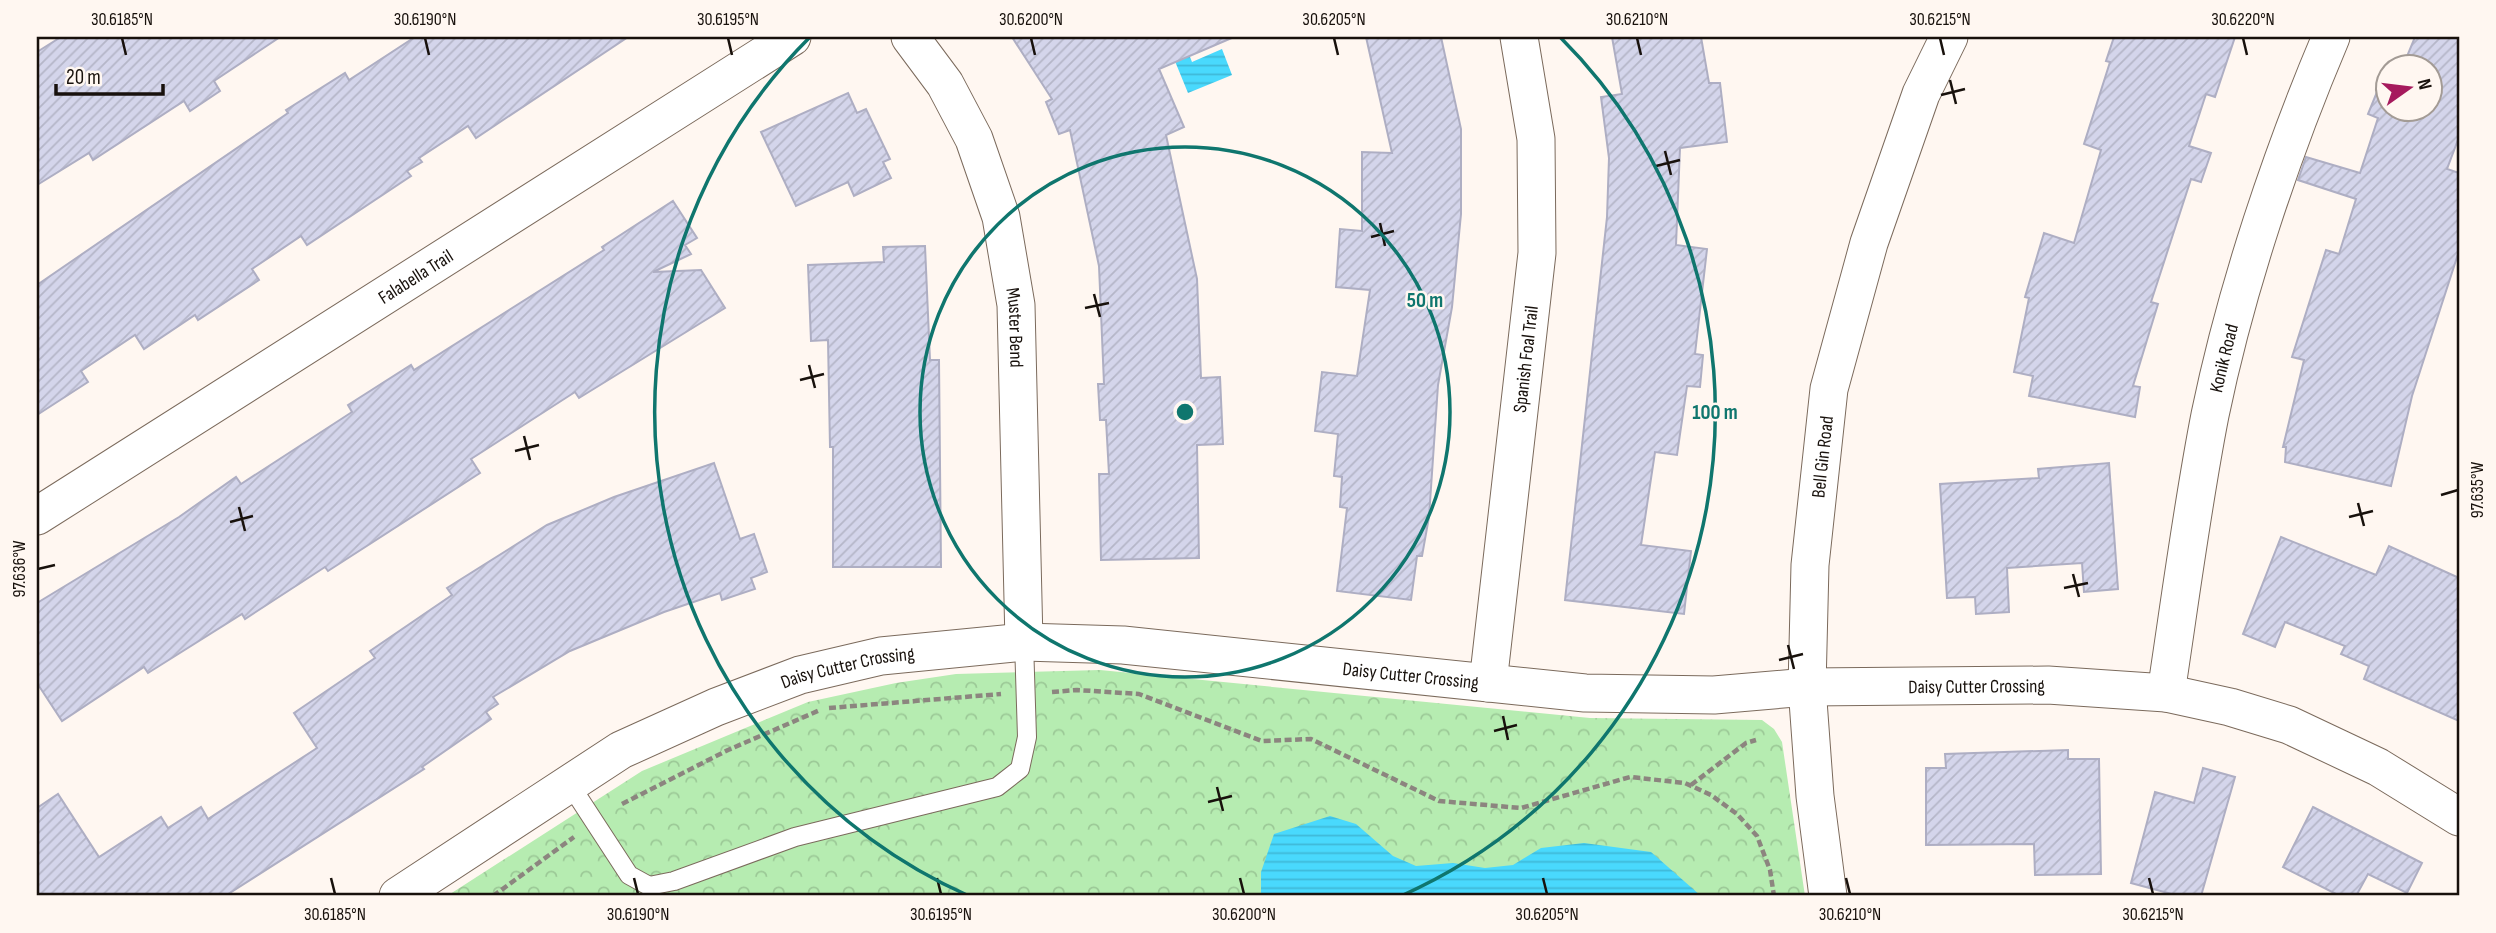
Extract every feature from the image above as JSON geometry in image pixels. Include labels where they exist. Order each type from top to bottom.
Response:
[{"type":"street","name":"Falabella Trail","points":[[37,516],[792,37]]},
{"type":"street","name":"Muster Bend","points":[[909,37],[945,84],[974,139],[1001,217],[1016,305],[1024,642]]},
{"type":"street","name":"Spanish Foal Trail","points":[[1488,683],[1537,253],[1536,139],[1519,37]]},
{"type":"street","name":"Bell Gin Road","points":[[1828,896],[1815,796],[1807,687],[1810,565],[1829,389],[1869,243],[1921,94],[1949,37]]},
{"type":"street","name":"Konik Road","points":[[2166,693],[2210,415],[2241,295],[2297,117],[2331,37]]},
{"type":"street","name":"Daisy Cutter Crossing","points":[[398,896],[621,750],[716,706],[800,675],[881,656],[1024,642],[1123,645],[1598,694],[1714,695],[1807,687],[2048,685],[2166,693],[2230,707],[2289,725],[2378,767],[2459,817]]},
{"type":"lane","points":[[569,783],[629,875],[649,886],[674,881],[795,837],[997,788],[1020,769],[1027,737],[1024,642]]},
{"type":"path","points":[[1051,692],[1077,690],[1139,694],[1262,741],[1311,739],[1439,801],[1521,808],[1630,777],[1691,785],[1711,795],[1737,814],[1757,836],[1770,870],[1774,896]]},
{"type":"path","points":[[622,804],[728,750],[822,709],[1004,694]]},
{"type":"path","points":[[1691,785],[1746,743],[1756,740]]},
{"type":"path","points":[[493,896],[577,835]]},
{"type":"green space","points":[[1100,670],[1590,718],[1762,720],[1774,729],[1782,742],[1805,896],[447,896],[642,771],[808,702],[896,683],[956,674]]},
{"type":"water","points":[[1185,44],[1192,62],[1222,49],[1232,75],[1188,93],[1170,49]]},
{"type":"water","points":[[1330,816],[1356,824],[1393,856],[1416,866],[1453,863],[1485,868],[1513,865],[1541,848],[1584,843],[1651,852],[1701,896],[1261,896],[1261,872],[1274,834]]},
{"type":"building","points":[[61,37],[280,37],[214,81],[220,91],[190,111],[184,101],[93,160],[89,153],[37,185],[37,52]]},
{"type":"building","points":[[415,37],[628,37],[476,138],[468,126],[419,158],[422,162],[407,171],[411,176],[307,245],[301,236],[252,269],[259,280],[198,320],[195,315],[144,349],[135,335],[81,371],[88,382],[37,415],[37,285],[288,113],[286,110],[345,73],[349,80]]},
{"type":"building","points":[[1012,37],[1234,37],[1159,69],[1184,127],[1166,135],[1197,279],[1201,378],[1220,377],[1223,444],[1197,445],[1199,558],[1101,560],[1099,474],[1109,474],[1106,420],[1100,420],[1098,384],[1104,384],[1099,266],[1070,130],[1059,134],[1046,102],[1052,99]]},
{"type":"building","points":[[1366,37],[1441,37],[1461,129],[1461,214],[1452,307],[1438,385],[1429,517],[1422,556],[1417,556],[1411,600],[1337,591],[1347,508],[1340,507],[1342,477],[1334,476],[1338,434],[1315,431],[1322,372],[1357,376],[1370,290],[1336,287],[1340,229],[1362,231],[1362,152],[1392,153]]},
{"type":"building","points":[[1612,37],[1701,37],[1709,83],[1720,83],[1727,142],[1680,148],[1676,245],[1707,249],[1695,354],[1703,355],[1700,387],[1687,386],[1677,455],[1655,452],[1641,545],[1691,551],[1684,614],[1565,600],[1607,217],[1609,158],[1601,97],[1622,94]]},
{"type":"building","points":[[2114,37],[2235,37],[2215,97],[2206,94],[2189,146],[2211,153],[2201,182],[2191,179],[2151,302],[2158,304],[2133,386],[2140,387],[2135,417],[2029,396],[2033,376],[2014,372],[2029,298],[2025,297],[2044,233],[2074,243],[2101,150],[2084,144],[2110,62],[2106,61]]},
{"type":"building","points":[[2415,37],[2459,37],[2459,137],[2447,169],[2459,173],[2459,251],[2412,396],[2391,486],[2285,462],[2286,447],[2283,447],[2304,360],[2292,357],[2326,250],[2339,254],[2356,199],[2298,180],[2306,157],[2360,173],[2377,122],[2444,122],[2444,52],[2409,52]]},
{"type":"building","points":[[848,93],[857,113],[866,109],[890,159],[883,162],[891,178],[854,196],[848,182],[796,206],[761,132]]},
{"type":"building","points":[[2374,99],[2374,116],[2368,114]]},
{"type":"building","points":[[673,201],[697,238],[685,245],[691,254],[653,272],[701,270],[725,308],[579,398],[575,392],[471,459],[480,473],[328,571],[325,567],[245,619],[242,614],[148,673],[144,667],[62,721],[37,683],[37,603],[179,517],[236,477],[241,484],[352,412],[348,405],[411,365],[414,370],[604,250],[602,247]]},
{"type":"building","points":[[925,246],[930,360],[939,360],[941,567],[833,567],[833,447],[830,447],[828,340],[811,341],[808,265],[884,262],[883,247]]},
{"type":"building","points":[[714,463],[740,539],[754,534],[767,572],[751,578],[755,589],[722,600],[720,593],[664,612],[570,651],[493,697],[498,704],[486,712],[491,719],[422,767],[424,769],[225,896],[37,896],[37,808],[58,794],[99,857],[161,817],[168,828],[201,807],[208,819],[317,748],[294,713],[375,658],[370,651],[452,595],[447,588],[547,525],[614,497]]},
{"type":"building","points":[[2109,463],[2118,589],[2084,592],[2082,563],[2007,568],[2009,612],[1976,614],[1975,597],[1947,598],[1940,484],[2039,478],[2038,469]]},
{"type":"building","points":[[2281,537],[2376,575],[2389,546],[2459,578],[2459,721],[2364,679],[2369,666],[2341,654],[2345,646],[2285,622],[2275,647],[2243,634]]},
{"type":"building","points":[[2068,750],[2068,759],[2099,759],[2101,874],[2035,875],[2034,844],[1926,845],[1926,768],[1946,768],[1945,754]]},
{"type":"building","points":[[2203,768],[2235,777],[2201,896],[2179,896],[2131,883],[2155,792],[2194,803]]},
{"type":"building","points":[[2313,807],[2422,863],[2407,893],[2368,874],[2356,896],[2340,896],[2283,867]]}]
